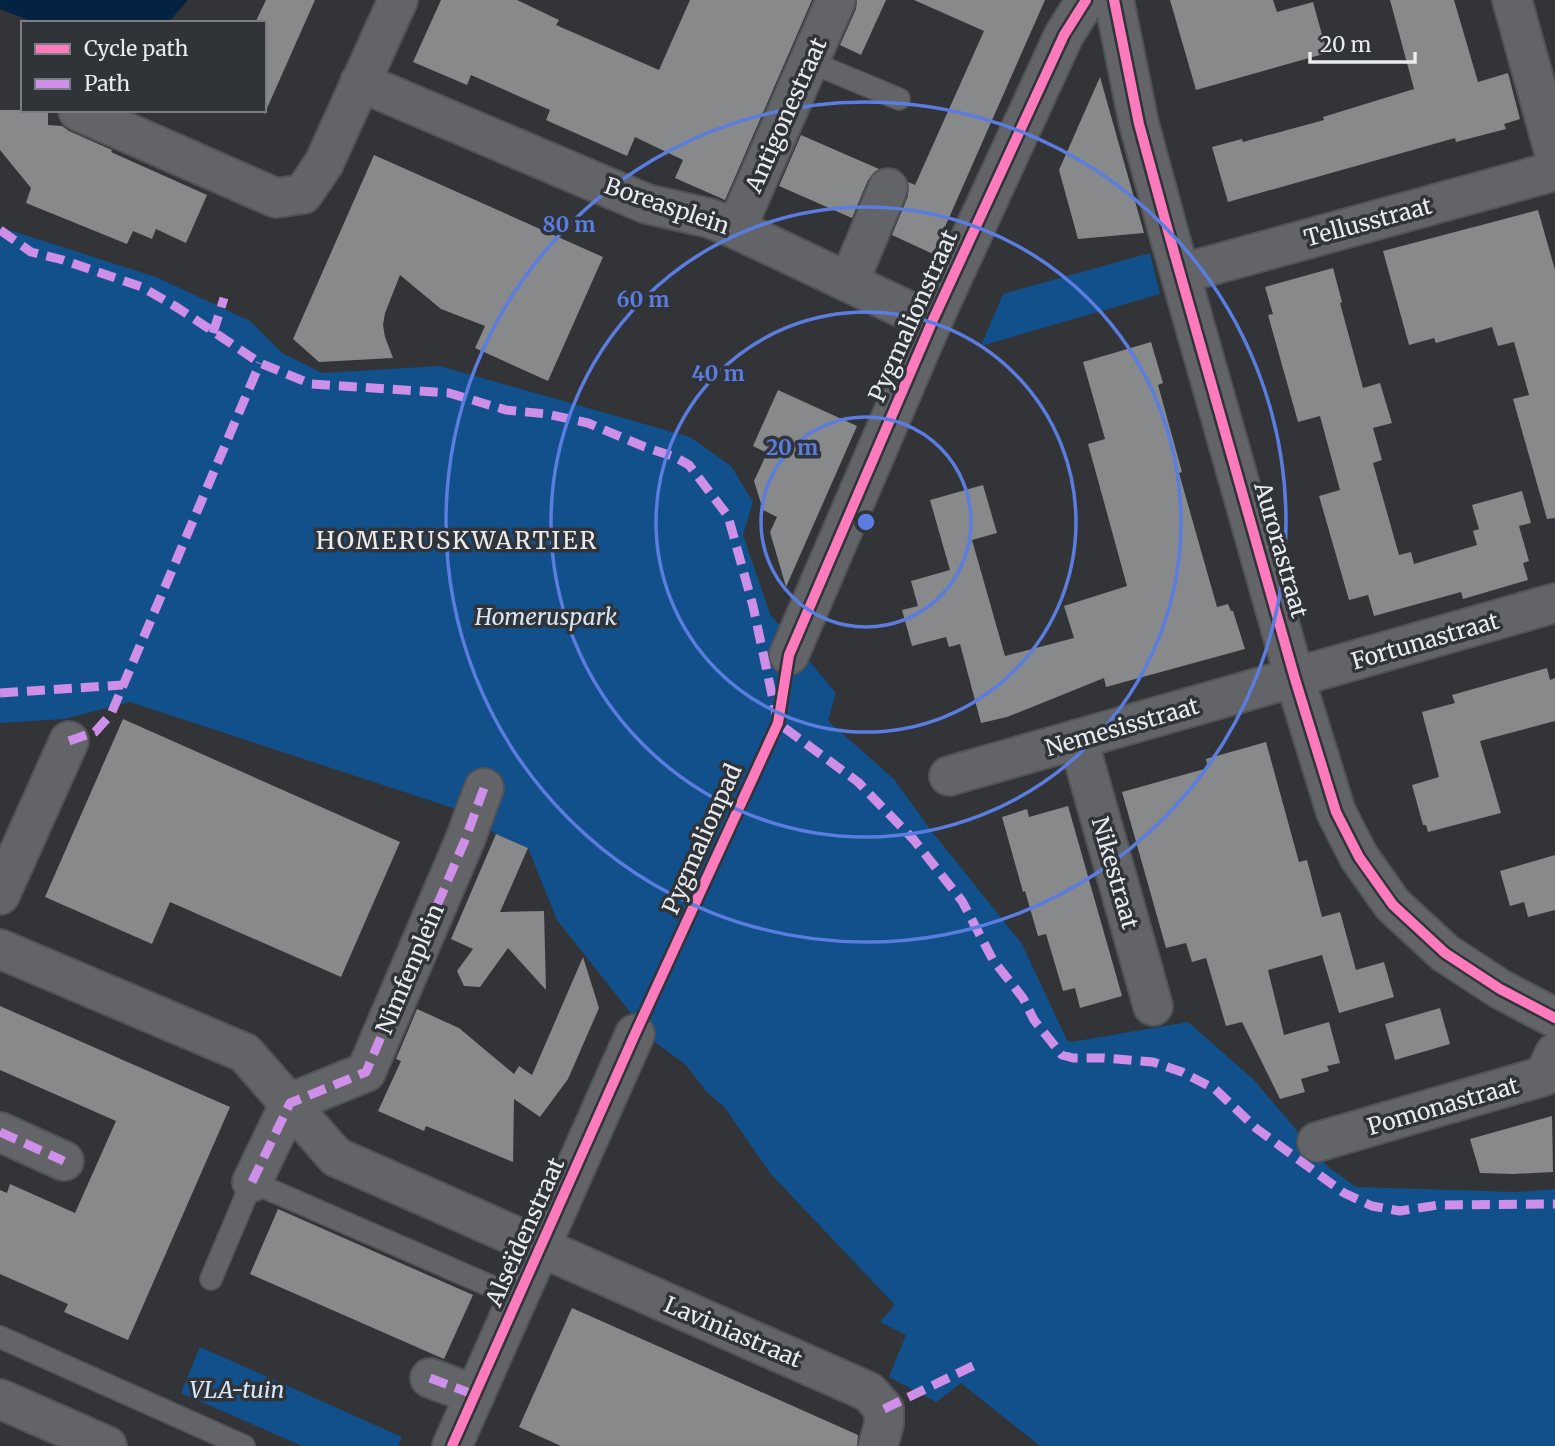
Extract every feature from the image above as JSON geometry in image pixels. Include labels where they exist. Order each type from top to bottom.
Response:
[{"type":"street","points":[[80,112],[276,198],[303,194],[324,163],[398,0]]},
{"type":"street","name":"Antigonestraat","points":[[736,229],[836,0]]},
{"type":"street","name":"Pygmalionstraat","points":[[789,655],[932,322],[1063,35],[1086,0]]},
{"type":"street","name":"Aurorastraat","points":[[1114,0],[1139,124],[1180,274],[1295,679],[1336,812],[1359,857],[1393,905],[1446,953],[1500,989],[1555,1018]]},
{"type":"street","points":[[1511,0],[1555,155]]},
{"type":"street","name":"Boreasplein","points":[[360,82],[647,204],[709,218],[736,229],[932,322]]},
{"type":"street","name":"Tellusstraat","points":[[1180,274],[1555,171]]},
{"type":"street","points":[[849,282],[888,188]]},
{"type":"street","name":"Fortunastraat","points":[[1295,679],[1555,603]]},
{"type":"street","name":"Nemesisstraat","points":[[949,776],[1295,679]]},
{"type":"street","name":"Nikestraat","points":[[1077,739],[1153,1006]]},
{"type":"street","points":[[0,895],[69,741]]},
{"type":"street","name":"Nimfenplein","points":[[290,1103],[366,1072],[465,840],[484,788]]},
{"type":"street","points":[[0,949],[245,1053],[335,1157],[540,1248]]},
{"type":"street","name":"Alseïdenstraat","points":[[452,1446],[635,1034]]},
{"type":"street","name":"Pomonastraat","points":[[1317,1142],[1544,1076],[1555,1053]]},
{"type":"street","points":[[252,1182],[290,1103]]},
{"type":"street","points":[[0,1132],[64,1161]]},
{"type":"street","name":"Laviniastraat","points":[[540,1248],[869,1392],[884,1409],[884,1424],[878,1446]]},
{"type":"street","points":[[430,1378],[475,1395]]},
{"type":"street","points":[[0,1399],[107,1446]]},
{"type":"lane","points":[[810,62],[899,99]]},
{"type":"lane","points":[[211,1279],[252,1182],[518,1298]]},
{"type":"lane","points":[[0,1337],[244,1446]]},
{"type":"green space","name":"Homeruspark","points":[[0,227],[156,277],[250,321],[282,353],[322,373],[440,366],[690,437],[731,466],[753,502],[743,535],[770,614],[836,693],[828,721],[894,779],[930,829],[1022,944],[1067,1040],[1071,1042],[1188,1022],[1254,1080],[1327,1166],[1356,1187],[1518,1192],[1555,1189],[1555,1446],[1040,1446],[961,1383],[936,1402],[889,1377],[906,1335],[880,1322],[895,1305],[770,1173],[725,1108],[706,1091],[685,1064],[652,1040],[557,920],[528,848],[496,834],[456,809],[130,702],[64,719],[0,723]]},
{"type":"green space","points":[[1150,253],[1160,294],[981,346],[1003,294]]},
{"type":"green space","name":"VLA-tuin","points":[[200,1347],[402,1437],[398,1446],[302,1446],[181,1393]]},
{"type":"shaded area","points":[[0,0],[188,0],[170,21],[31,21],[0,9]]},
{"type":"building","points":[[266,0],[315,0],[266,110],[266,21],[256,21]]},
{"type":"building","points":[[441,0],[517,0],[559,20],[556,25],[659,70],[690,0],[812,0],[725,200],[675,178],[683,160],[635,137],[627,156],[546,120],[550,110],[471,75],[467,85],[413,62]]},
{"type":"building","points":[[857,0],[886,0],[861,55],[840,45],[856,9]]},
{"type":"building","points":[[914,0],[1045,0],[933,254],[892,235],[908,196],[908,182],[915,185],[984,31]]},
{"type":"building","points":[[1170,0],[1273,0],[1277,12],[1313,2],[1327,53],[1196,90]]},
{"type":"building","points":[[1390,0],[1454,0],[1478,82],[1508,73],[1520,119],[1504,124],[1506,129],[1456,142],[1455,138],[1228,202],[1212,147],[1242,139],[1243,142],[1324,120],[1323,117],[1414,89]]},
{"type":"building","points":[[1100,77],[1144,233],[1078,239],[1059,170]]},
{"type":"building","points":[[0,110],[48,112],[48,125],[62,126],[112,150],[111,152],[207,195],[186,243],[156,229],[152,239],[133,231],[127,244],[26,203],[31,188],[0,150]]},
{"type":"building","points":[[801,135],[879,169],[868,180],[852,218],[779,186]]},
{"type":"building","points":[[374,155],[603,257],[548,381],[475,348],[485,326],[441,309],[400,275],[383,325],[393,358],[319,362],[293,339]]},
{"type":"building","points":[[1538,210],[1555,270],[1555,518],[1547,519],[1513,399],[1529,395],[1514,342],[1498,346],[1492,327],[1436,343],[1434,338],[1409,345],[1383,251]]},
{"type":"building","points":[[1333,268],[1363,388],[1380,383],[1392,423],[1373,428],[1382,460],[1373,463],[1399,555],[1411,552],[1414,564],[1477,545],[1473,531],[1479,529],[1472,505],[1522,491],[1531,523],[1519,526],[1529,561],[1523,563],[1528,580],[1463,599],[1461,592],[1374,616],[1368,595],[1349,600],[1319,496],[1340,490],[1320,416],[1298,422],[1268,315],[1273,314],[1265,287]]},
{"type":"building","points":[[1151,342],[1163,383],[1158,385],[1182,472],[1179,473],[1217,607],[1228,604],[1233,611],[1245,649],[1106,687],[1104,678],[1007,717],[981,723],[960,644],[949,647],[946,637],[912,646],[902,610],[918,606],[911,581],[950,570],[930,500],[983,485],[997,533],[972,540],[1005,656],[1074,638],[1064,606],[1127,586],[1088,444],[1105,439],[1083,362]]},
{"type":"building","points":[[778,390],[857,426],[786,587],[770,532],[777,517],[763,510],[754,481],[767,453],[753,446]]},
{"type":"building","points":[[1547,668],[1550,680],[1555,678],[1555,721],[1480,741],[1501,813],[1428,832],[1426,825],[1423,825],[1412,785],[1439,777],[1422,712],[1455,703],[1452,695]]},
{"type":"building","points":[[123,719],[400,842],[341,977],[170,902],[152,944],[45,897]]},
{"type":"building","points":[[1266,742],[1299,862],[1307,860],[1322,917],[1340,912],[1356,970],[1384,962],[1394,997],[1339,1013],[1322,955],[1268,970],[1284,1035],[1329,1022],[1340,1063],[1327,1066],[1329,1071],[1301,1079],[1305,1092],[1280,1099],[1242,1022],[1226,1026],[1206,958],[1192,962],[1186,943],[1166,948],[1122,792],[1208,768],[1206,759]]},
{"type":"building","points":[[1068,806],[1122,996],[1080,1008],[1075,988],[1063,991],[1046,934],[1038,936],[1002,817],[1027,809],[1029,817]]},
{"type":"building","points":[[496,834],[528,848],[500,912],[544,911],[546,990],[508,948],[480,987],[464,986],[457,971],[473,949],[451,939]]},
{"type":"building","points":[[1555,855],[1555,910],[1528,917],[1524,902],[1510,906],[1500,871]]},
{"type":"building","points":[[583,957],[599,1008],[568,1079],[540,1117],[514,1099],[513,1162],[426,1126],[424,1131],[378,1111],[401,1061],[396,1059],[417,1009],[459,1028],[514,1074],[519,1066],[532,1075]]},
{"type":"building","points":[[0,1006],[230,1107],[128,1340],[64,1312],[68,1304],[0,1274],[0,1190],[7,1193],[10,1184],[75,1213],[116,1121],[0,1070]]},
{"type":"building","points":[[1440,1008],[1450,1044],[1395,1060],[1385,1024]]},
{"type":"building","points":[[1552,1116],[1553,1172],[1480,1173],[1470,1139]]},
{"type":"building","points":[[278,1209],[473,1295],[444,1359],[250,1274]]},
{"type":"building","points":[[572,1308],[858,1435],[857,1446],[561,1446],[519,1427]]},
{"type":"marked path","points":[[0,230],[31,252],[142,287],[260,363],[311,384],[449,393],[506,410],[547,414],[588,423],[689,465],[728,516],[753,606],[778,723],[858,782],[914,840],[962,901],[993,960],[1062,1055],[1073,1058],[1153,1062],[1182,1072],[1215,1089],[1257,1129],[1344,1193],[1372,1206],[1400,1211],[1438,1205],[1555,1204]]},
{"type":"marked path","points":[[213,333],[224,298]]},
{"type":"marked path","points":[[69,741],[95,732],[111,714],[260,363]]},
{"type":"marked path","points":[[0,693],[123,685]]},
{"type":"marked path","points":[[252,1182],[290,1103],[366,1072],[465,840],[484,788]]},
{"type":"marked path","points":[[0,1132],[64,1161]]},
{"type":"marked path","points":[[884,1409],[981,1362]]},
{"type":"marked path","points":[[430,1378],[475,1395]]},
{"type":"cycle path","name":"Pygmalionpad","points":[[452,1446],[635,1034],[778,723],[789,655],[932,322],[1064,35],[1086,0]]},
{"type":"cycle path","points":[[1114,0],[1139,124],[1170,238],[1295,679],[1336,812],[1359,857],[1393,905],[1445,953],[1500,989],[1555,1018]]},
{"type":"district","name":"HOMERUSKWARTIER","points":[[457,541]]}]
